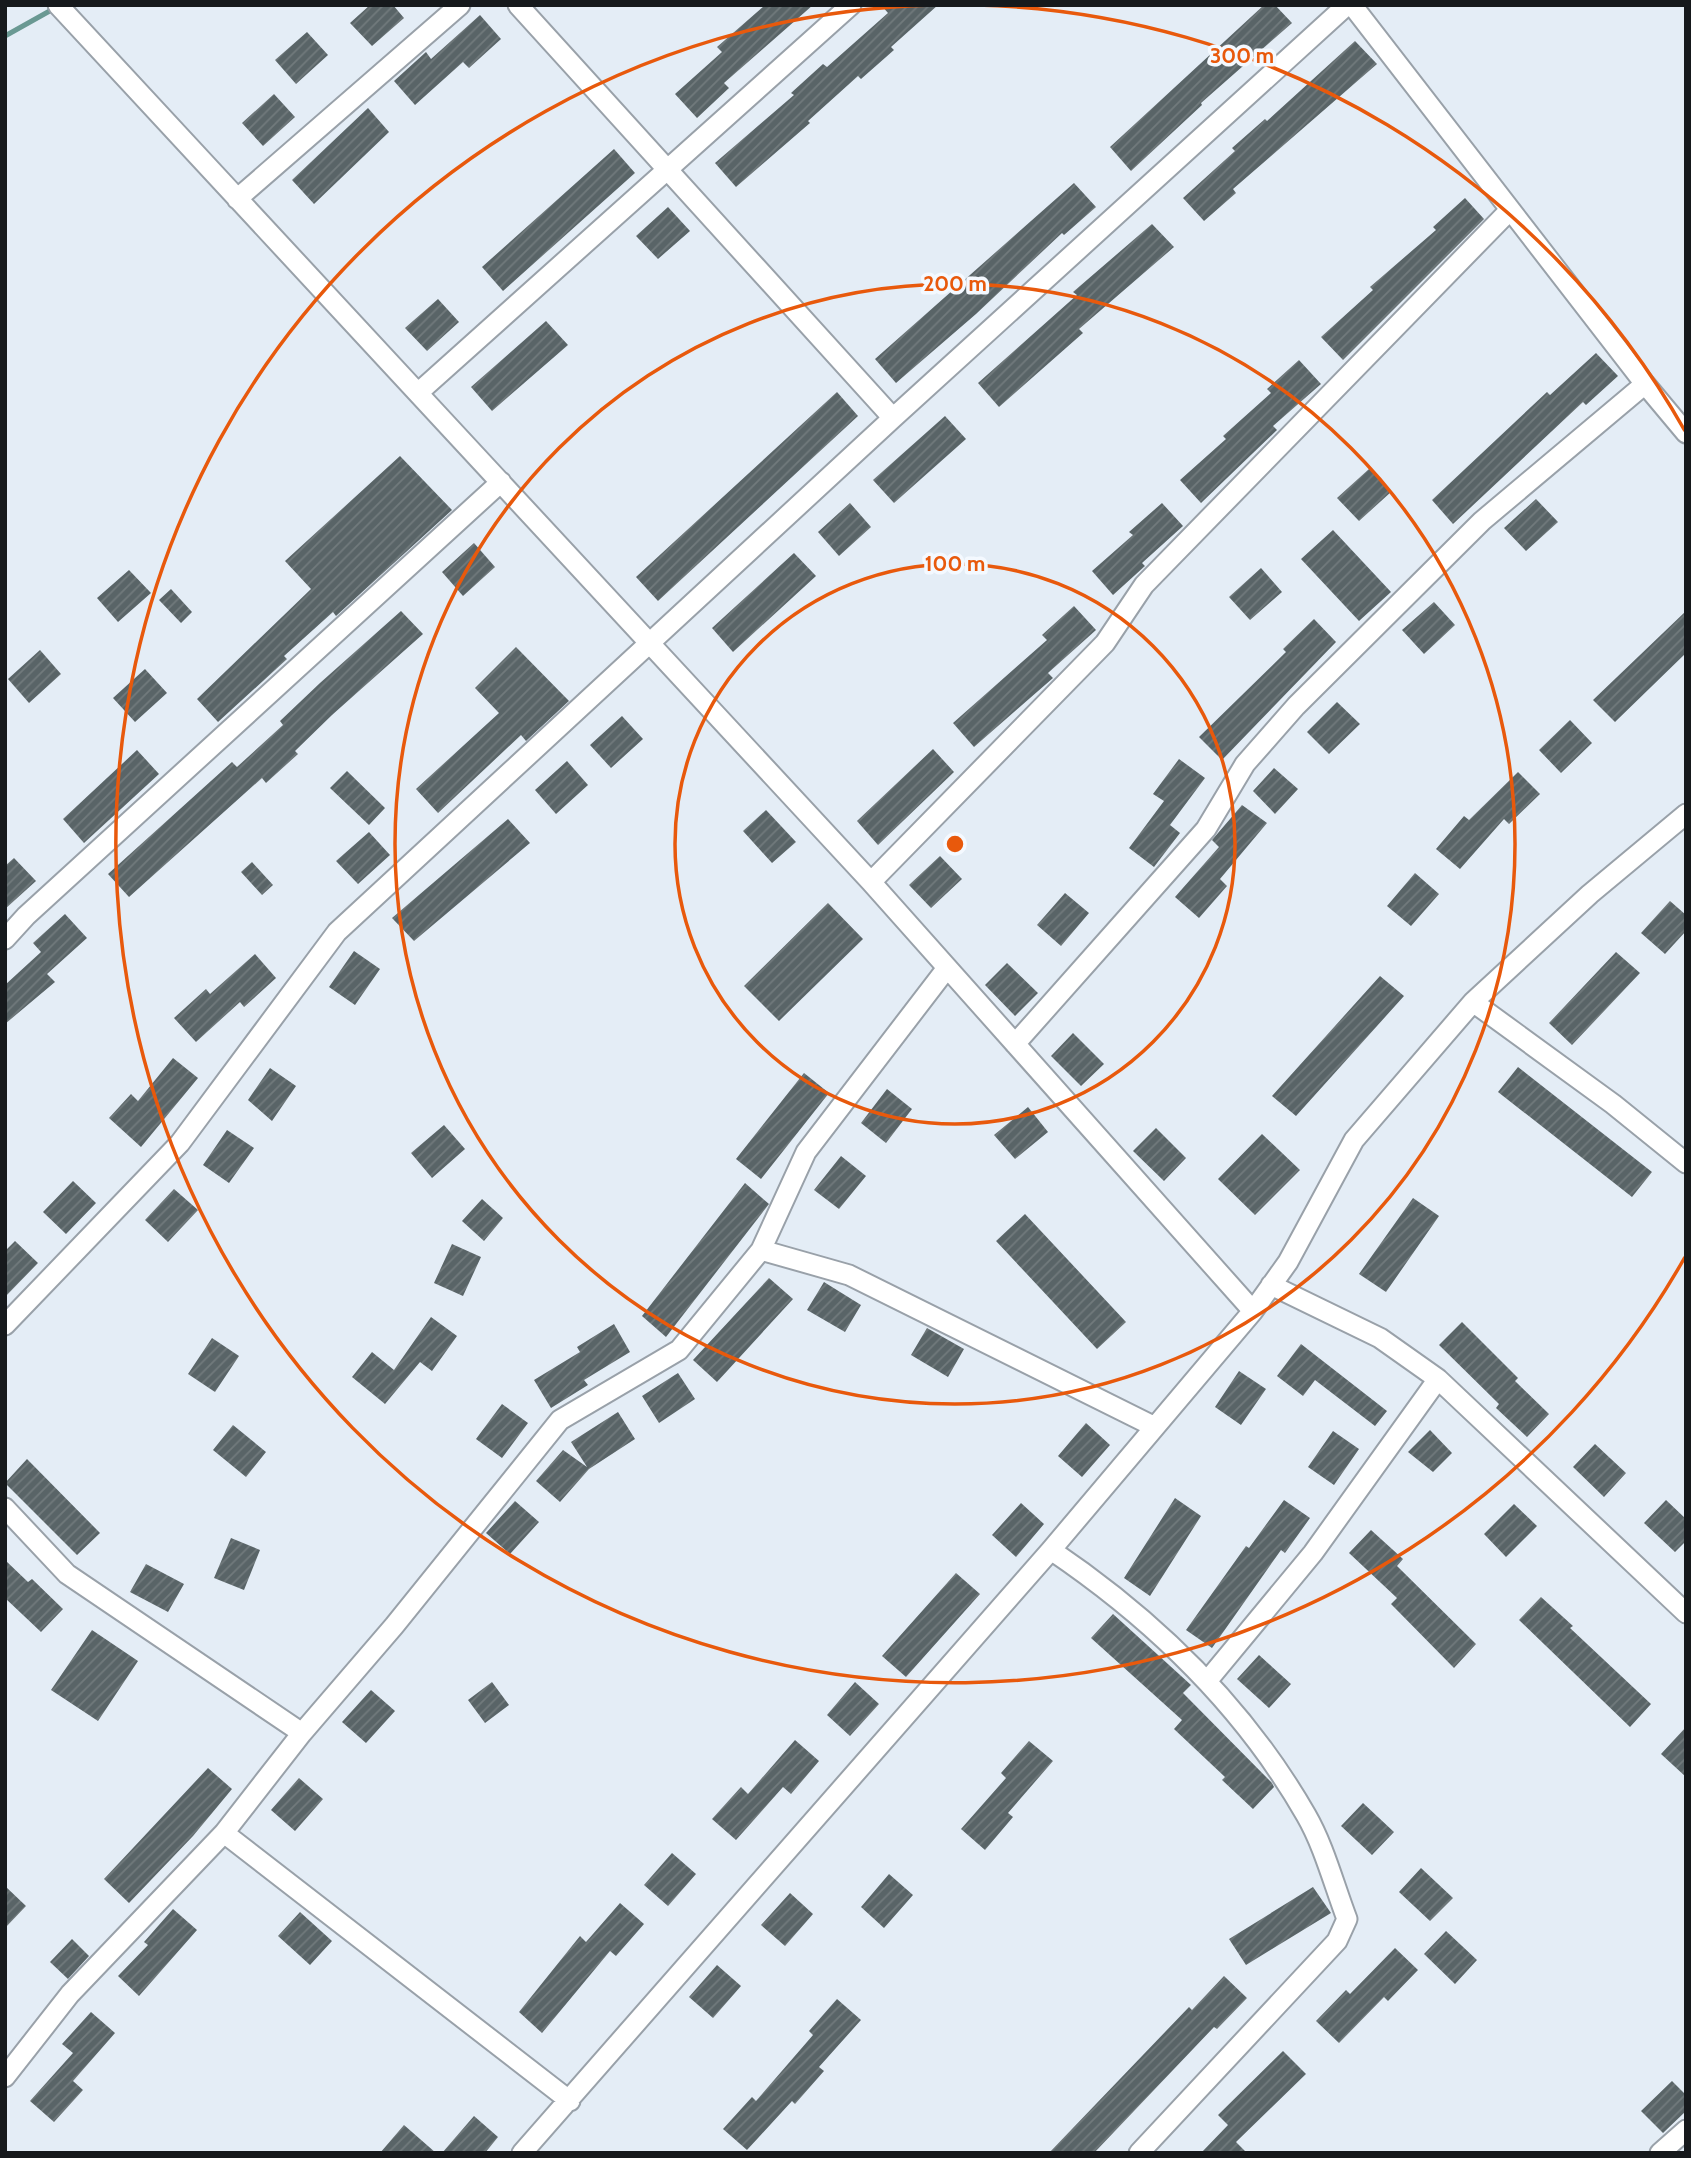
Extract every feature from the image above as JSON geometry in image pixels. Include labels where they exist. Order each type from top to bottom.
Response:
[{"type":"street","points":[[58,5],[419,392],[650,646],[871,881],[1253,1311]]},
{"type":"street","points":[[237,199],[460,5]]},
{"type":"street","points":[[518,5],[670,169],[893,418]]},
{"type":"street","points":[[419,392],[851,5]]},
{"type":"street","points":[[5,1325],[180,1143],[337,932],[650,646],[893,418],[1349,5],[1686,433]]},
{"type":"street","points":[[871,881],[1105,643],[1144,585],[1510,210]]},
{"type":"street","points":[[1015,1044],[1206,829],[1245,764],[1296,706],[1482,521],[1645,384]]},
{"type":"street","points":[[5,939],[26,916],[501,482]]},
{"type":"street","points":[[522,2153],[1051,1550],[1153,1426],[1253,1311],[1288,1262],[1354,1140],[1473,1002],[1590,894],[1686,814]]},
{"type":"street","points":[[5,2077],[70,1994],[224,1833],[302,1733],[394,1626],[560,1420],[679,1350],[761,1250],[806,1152],[947,968]]},
{"type":"street","points":[[1473,1002],[1613,1104],[1686,1163]]},
{"type":"street","points":[[761,1250],[849,1275],[1153,1426]]},
{"type":"street","points":[[1271,1285],[1380,1338],[1438,1379],[1686,1614]]},
{"type":"street","points":[[1208,1680],[1313,1552],[1438,1379]]},
{"type":"street","points":[[5,1508],[67,1574],[302,1733]]},
{"type":"street","points":[[1051,1550],[1097,1581],[1208,1680],[1252,1731],[1308,1817],[1347,1919],[1337,1941],[1139,2153]]},
{"type":"street","points":[[224,1833],[570,2101]]},
{"type":"street","points":[[1660,2153],[1682,2139]]},
{"type":"building","points":[[370,5],[393,5],[404,18],[372,46],[350,23]]},
{"type":"building","points":[[765,5],[813,5],[724,83],[729,88],[697,118],[675,94],[722,52],[717,47]]},
{"type":"building","points":[[881,5],[938,5],[891,47],[894,50],[861,79],[858,76],[808,121],[810,123],[736,187],[715,163],[794,95],[791,93],[823,64],[827,67],[888,13]]},
{"type":"building","points":[[1264,5],[1275,5],[1292,23],[1201,103],[1202,105],[1131,171],[1110,147]]},
{"type":"building","points":[[480,15],[501,39],[469,68],[463,62],[415,105],[394,81],[426,52],[431,59]]},
{"type":"building","points":[[307,32],[328,55],[296,84],[275,60]]},
{"type":"building","points":[[1355,41],[1377,64],[1233,189],[1236,193],[1204,221],[1183,198],[1235,151],[1232,148],[1265,119],[1267,121]]},
{"type":"building","points":[[274,94],[295,117],[263,146],[242,123]]},
{"type":"building","points":[[368,108],[389,132],[314,204],[292,180]]},
{"type":"building","points":[[614,149],[635,173],[503,291],[482,267]]},
{"type":"building","points":[[1074,183],[1096,207],[1064,235],[1062,233],[976,314],[896,383],[875,359]]},
{"type":"building","points":[[1465,198],[1484,219],[1343,360],[1321,337],[1373,290],[1370,287],[1436,230],[1433,227]]},
{"type":"building","points":[[668,207],[690,231],[658,259],[636,236]]},
{"type":"building","points":[[1152,224],[1174,247],[1079,329],[1083,333],[999,407],[978,383],[1077,295],[1073,292]]},
{"type":"building","points":[[438,299],[459,322],[427,351],[405,328]]},
{"type":"building","points":[[546,321],[568,345],[492,411],[471,387]]},
{"type":"building","points":[[1596,353],[1618,376],[1586,405],[1583,402],[1453,524],[1432,500],[1547,392],[1550,395]]},
{"type":"building","points":[[1299,360],[1321,384],[1273,426],[1277,430],[1201,503],[1180,480],[1226,439],[1223,436],[1271,393],[1267,389]]},
{"type":"building","points":[[837,392],[858,416],[658,601],[636,577]]},
{"type":"building","points":[[945,416],[966,439],[894,503],[873,480]]},
{"type":"building","points":[[400,456],[452,510],[336,616],[333,612],[284,656],[287,659],[218,722],[197,699],[311,589],[285,561]]},
{"type":"building","points":[[1369,469],[1391,492],[1359,521],[1337,498]]},
{"type":"building","points":[[1536,499],[1558,522],[1526,551],[1504,528]]},
{"type":"building","points":[[850,503],[871,527],[839,556],[818,532]]},
{"type":"building","points":[[1162,503],[1183,526],[1142,563],[1145,566],[1113,595],[1092,571],[1133,535],[1129,532]]},
{"type":"building","points":[[1333,530],[1391,592],[1359,621],[1301,559]]},
{"type":"building","points":[[474,543],[495,567],[463,596],[442,572]]},
{"type":"building","points":[[794,553],[816,576],[733,652],[712,628]]},
{"type":"building","points":[[1261,568],[1282,592],[1250,620],[1229,597]]},
{"type":"building","points":[[129,570],[151,593],[118,622],[97,598]]},
{"type":"building","points":[[171,589],[192,612],[181,623],[159,600]]},
{"type":"building","points":[[1434,602],[1455,625],[1424,654],[1402,630]]},
{"type":"building","points":[[1074,606],[1096,630],[1048,673],[1053,678],[974,747],[953,723],[1047,640],[1042,635]]},
{"type":"building","points":[[401,611],[423,634],[332,715],[295,751],[298,754],[266,783],[262,778],[129,897],[108,874],[232,762],[237,767],[283,725],[280,721]]},
{"type":"building","points":[[1686,611],[1686,653],[1615,722],[1593,700]]},
{"type":"building","points":[[1314,619],[1336,642],[1222,760],[1199,737],[1286,652],[1283,649]]},
{"type":"building","points":[[516,647],[569,701],[526,741],[521,735],[438,813],[416,789],[499,713],[475,688]]},
{"type":"building","points":[[40,650],[61,674],[29,703],[8,679]]},
{"type":"building","points":[[145,669],[167,693],[135,722],[113,698]]},
{"type":"building","points":[[1337,702],[1360,724],[1329,754],[1307,732]]},
{"type":"building","points":[[622,716],[643,739],[611,768],[590,745]]},
{"type":"building","points":[[1570,720],[1592,743],[1561,773],[1539,750]]},
{"type":"building","points":[[933,749],[954,772],[878,845],[857,821]]},
{"type":"building","points":[[137,750],[159,774],[84,843],[63,819]]},
{"type":"building","points":[[1179,759],[1205,778],[1170,825],[1180,833],[1154,867],[1129,848],[1164,801],[1153,794]]},
{"type":"building","points":[[567,761],[588,785],[556,814],[535,790]]},
{"type":"building","points":[[1274,768],[1298,789],[1275,814],[1253,791]]},
{"type":"building","points":[[347,771],[385,808],[369,825],[330,788]]},
{"type":"building","points":[[1518,772],[1540,794],[1509,824],[1504,819],[1460,869],[1436,849],[1464,816],[1469,820]]},
{"type":"building","points":[[1242,805],[1267,823],[1220,879],[1227,886],[1199,918],[1175,897],[1219,847],[1212,840]]},
{"type":"building","points":[[766,810],[796,842],[772,863],[743,831]]},
{"type":"building","points":[[508,819],[530,843],[414,941],[392,918]]},
{"type":"building","points":[[369,832],[390,855],[358,884],[336,861]]},
{"type":"building","points":[[940,856],[962,879],[931,908],[909,885]]},
{"type":"building","points":[[14,858],[36,881],[5,909],[5,866]]},
{"type":"building","points":[[252,862],[273,885],[262,895],[241,872]]},
{"type":"building","points":[[1415,873],[1439,894],[1411,926],[1387,906]]},
{"type":"building","points":[[1065,893],[1089,913],[1061,946],[1037,925]]},
{"type":"building","points":[[1670,901],[1686,915],[1686,931],[1665,954],[1641,933]]},
{"type":"building","points":[[828,903],[863,939],[779,1021],[744,986]]},
{"type":"building","points":[[65,914],[87,938],[47,974],[55,982],[5,1024],[5,985],[41,952],[33,943]]},
{"type":"building","points":[[354,951],[380,969],[355,1005],[329,987]]},
{"type":"building","points":[[1616,952],[1640,973],[1572,1045],[1549,1023]]},
{"type":"building","points":[[255,954],[276,978],[244,1007],[240,1002],[196,1042],[174,1018],[206,989],[210,994]]},
{"type":"building","points":[[1007,963],[1038,993],[1015,1016],[985,985]]},
{"type":"building","points":[[1380,976],[1404,996],[1296,1116],[1272,1096]]},
{"type":"building","points":[[1073,1033],[1104,1064],[1081,1086],[1051,1056]]},
{"type":"building","points":[[173,1058],[198,1078],[141,1147],[109,1118],[131,1094],[138,1101]]},
{"type":"building","points":[[1518,1067],[1652,1172],[1632,1197],[1498,1092]]},
{"type":"building","points":[[270,1068],[296,1086],[272,1121],[248,1100]]},
{"type":"building","points":[[804,1073],[829,1093],[761,1179],[736,1159]]},
{"type":"building","points":[[887,1089],[912,1109],[886,1143],[861,1123]]},
{"type":"building","points":[[1028,1107],[1048,1132],[1015,1159],[994,1135]]},
{"type":"building","points":[[444,1125],[465,1149],[432,1178],[411,1153]]},
{"type":"building","points":[[1156,1128],[1186,1158],[1164,1181],[1133,1151]]},
{"type":"building","points":[[227,1130],[254,1148],[229,1183],[203,1165]]},
{"type":"building","points":[[1262,1134],[1300,1170],[1255,1215],[1218,1179]]},
{"type":"building","points":[[841,1156],[866,1176],[839,1209],[814,1190]]},
{"type":"building","points":[[73,1181],[96,1203],[66,1234],[43,1212]]},
{"type":"building","points":[[745,1183],[769,1204],[666,1337],[642,1316]]},
{"type":"building","points":[[174,1189],[198,1210],[168,1242],[145,1220]]},
{"type":"building","points":[[1413,1198],[1439,1216],[1386,1292],[1359,1274]]},
{"type":"building","points":[[482,1199],[503,1218],[484,1241],[462,1221]]},
{"type":"building","points":[[1025,1214],[1126,1322],[1097,1349],[996,1241]]},
{"type":"building","points":[[15,1241],[38,1263],[5,1297],[5,1251]]},
{"type":"building","points":[[452,1244],[481,1257],[463,1296],[434,1283]]},
{"type":"building","points":[[769,1278],[793,1299],[717,1382],[693,1360]]},
{"type":"building","points":[[824,1282],[861,1305],[845,1332],[807,1310]]},
{"type":"building","points":[[431,1317],[457,1336],[432,1371],[420,1362],[385,1404],[352,1377],[372,1352],[394,1370]]},
{"type":"building","points":[[1462,1322],[1518,1378],[1515,1381],[1549,1414],[1527,1437],[1496,1408],[1499,1404],[1439,1345]]},
{"type":"building","points":[[614,1324],[630,1352],[584,1380],[588,1385],[551,1408],[534,1380],[580,1352],[577,1347]]},
{"type":"building","points":[[927,1328],[964,1349],[948,1377],[911,1355]]},
{"type":"building","points":[[212,1338],[239,1356],[215,1392],[188,1374]]},
{"type":"building","points":[[1301,1344],[1387,1411],[1375,1426],[1315,1380],[1303,1396],[1277,1376]]},
{"type":"building","points":[[1239,1371],[1266,1389],[1241,1425],[1215,1407]]},
{"type":"building","points":[[678,1373],[695,1399],[659,1423],[642,1396]]},
{"type":"building","points":[[502,1404],[528,1423],[502,1458],[476,1439]]},
{"type":"building","points":[[618,1412],[635,1439],[589,1469],[560,1502],[536,1481],[563,1450],[587,1467],[571,1442]]},
{"type":"building","points":[[1086,1423],[1110,1445],[1082,1477],[1058,1456]]},
{"type":"building","points":[[233,1425],[266,1452],[246,1477],[213,1450]]},
{"type":"building","points":[[1430,1430],[1452,1453],[1433,1472],[1408,1452]]},
{"type":"building","points":[[1333,1431],[1359,1449],[1334,1485],[1308,1467]]},
{"type":"building","points":[[1595,1444],[1626,1473],[1604,1497],[1573,1467]]},
{"type":"building","points":[[27,1459],[100,1533],[77,1555],[5,1483]]},
{"type":"building","points":[[1175,1498],[1201,1516],[1150,1596],[1124,1578]]},
{"type":"building","points":[[1284,1500],[1310,1518],[1285,1553],[1281,1550],[1212,1648],[1186,1630],[1246,1546],[1249,1548]]},
{"type":"building","points":[[1666,1500],[1686,1519],[1686,1541],[1675,1552],[1644,1523]]},
{"type":"building","points":[[515,1501],[539,1522],[510,1554],[486,1533]]},
{"type":"building","points":[[1021,1503],[1044,1524],[1016,1557],[992,1535]]},
{"type":"building","points":[[1514,1504],[1537,1526],[1506,1557],[1484,1534]]},
{"type":"building","points":[[1371,1530],[1403,1559],[1397,1566],[1476,1644],[1454,1668],[1391,1604],[1397,1598],[1349,1553]]},
{"type":"building","points":[[231,1538],[260,1550],[244,1590],[214,1578]]},
{"type":"building","points":[[5,1560],[28,1582],[32,1579],[63,1609],[41,1632],[5,1598]]},
{"type":"building","points":[[146,1564],[184,1584],[168,1612],[130,1592]]},
{"type":"building","points":[[956,1573],[980,1594],[906,1677],[882,1656]]},
{"type":"building","points":[[1541,1597],[1651,1704],[1630,1727],[1519,1620]]},
{"type":"building","points":[[1113,1614],[1191,1685],[1183,1693],[1272,1783],[1274,1787],[1253,1809],[1222,1780],[1225,1777],[1174,1729],[1182,1720],[1091,1638]]},
{"type":"building","points":[[92,1630],[138,1661],[98,1721],[51,1690]]},
{"type":"building","points":[[1259,1655],[1291,1684],[1269,1708],[1237,1679]]},
{"type":"building","points":[[492,1682],[509,1705],[485,1723],[468,1700]]},
{"type":"building","points":[[855,1682],[879,1704],[850,1736],[827,1715]]},
{"type":"building","points":[[371,1690],[395,1711],[366,1743],[342,1722]]},
{"type":"building","points":[[1686,1727],[1686,1777],[1661,1754]]},
{"type":"building","points":[[795,1740],[819,1761],[791,1794],[783,1787],[736,1840],[712,1819],[741,1787],[748,1794]]},
{"type":"building","points":[[1029,1741],[1053,1761],[1008,1813],[1013,1817],[985,1850],[961,1829],[1006,1778],[1001,1773]]},
{"type":"building","points":[[208,1768],[232,1789],[193,1836],[129,1903],[104,1879]]},
{"type":"building","points":[[299,1778],[323,1799],[295,1831],[271,1810]]},
{"type":"building","points":[[1363,1803],[1394,1832],[1372,1855],[1341,1826]]},
{"type":"building","points":[[672,1853],[696,1874],[668,1906],[644,1885]]},
{"type":"building","points":[[1421,1868],[1453,1898],[1430,1921],[1399,1892]]},
{"type":"building","points":[[889,1874],[913,1895],[884,1928],[861,1907]]},
{"type":"building","points":[[5,1886],[26,1906],[5,1928]]},
{"type":"building","points":[[1313,1887],[1331,1913],[1246,1965],[1229,1939]]},
{"type":"building","points":[[790,1893],[813,1914],[785,1946],[761,1925]]},
{"type":"building","points":[[620,1903],[644,1924],[616,1956],[610,1951],[542,2033],[519,2012],[580,1936],[586,1942]]},
{"type":"building","points":[[173,1909],[197,1930],[139,1996],[118,1976],[148,1945],[144,1942]]},
{"type":"building","points":[[300,1912],[332,1941],[310,1965],[278,1936]]},
{"type":"building","points":[[1446,1931],[1477,1960],[1455,1984],[1424,1954]]},
{"type":"building","points":[[72,1939],[89,1956],[68,1979],[50,1962]]},
{"type":"building","points":[[1395,1948],[1418,1970],[1388,2001],[1384,1997],[1339,2043],[1316,2021],[1346,1990],[1350,1994]]},
{"type":"building","points":[[717,1965],[741,1986],[713,2018],[689,1997]]},
{"type":"building","points":[[1224,1976],[1247,1998],[1217,2029],[1214,2027],[1094,2153],[1049,2153],[1189,2007],[1192,2010]]},
{"type":"building","points":[[837,1999],[861,2020],[819,2067],[824,2071],[795,2104],[792,2101],[747,2150],[723,2129],[752,2097],[756,2101],[813,2035],[809,2031]]},
{"type":"building","points":[[91,2012],[115,2033],[73,2081],[83,2090],[54,2122],[30,2101],[73,2053],[62,2044]]},
{"type":"building","points":[[1283,2051],[1306,2074],[1236,2142],[1247,2153],[1201,2153],[1228,2125],[1218,2115]]},
{"type":"building","points":[[1672,2081],[1686,2095],[1686,2111],[1663,2133],[1641,2111]]},
{"type":"building","points":[[474,2116],[498,2137],[485,2153],[442,2153]]},
{"type":"building","points":[[404,2125],[436,2153],[380,2153]]},
{"type":"waterway","points":[[5,36],[55,8]]}]
